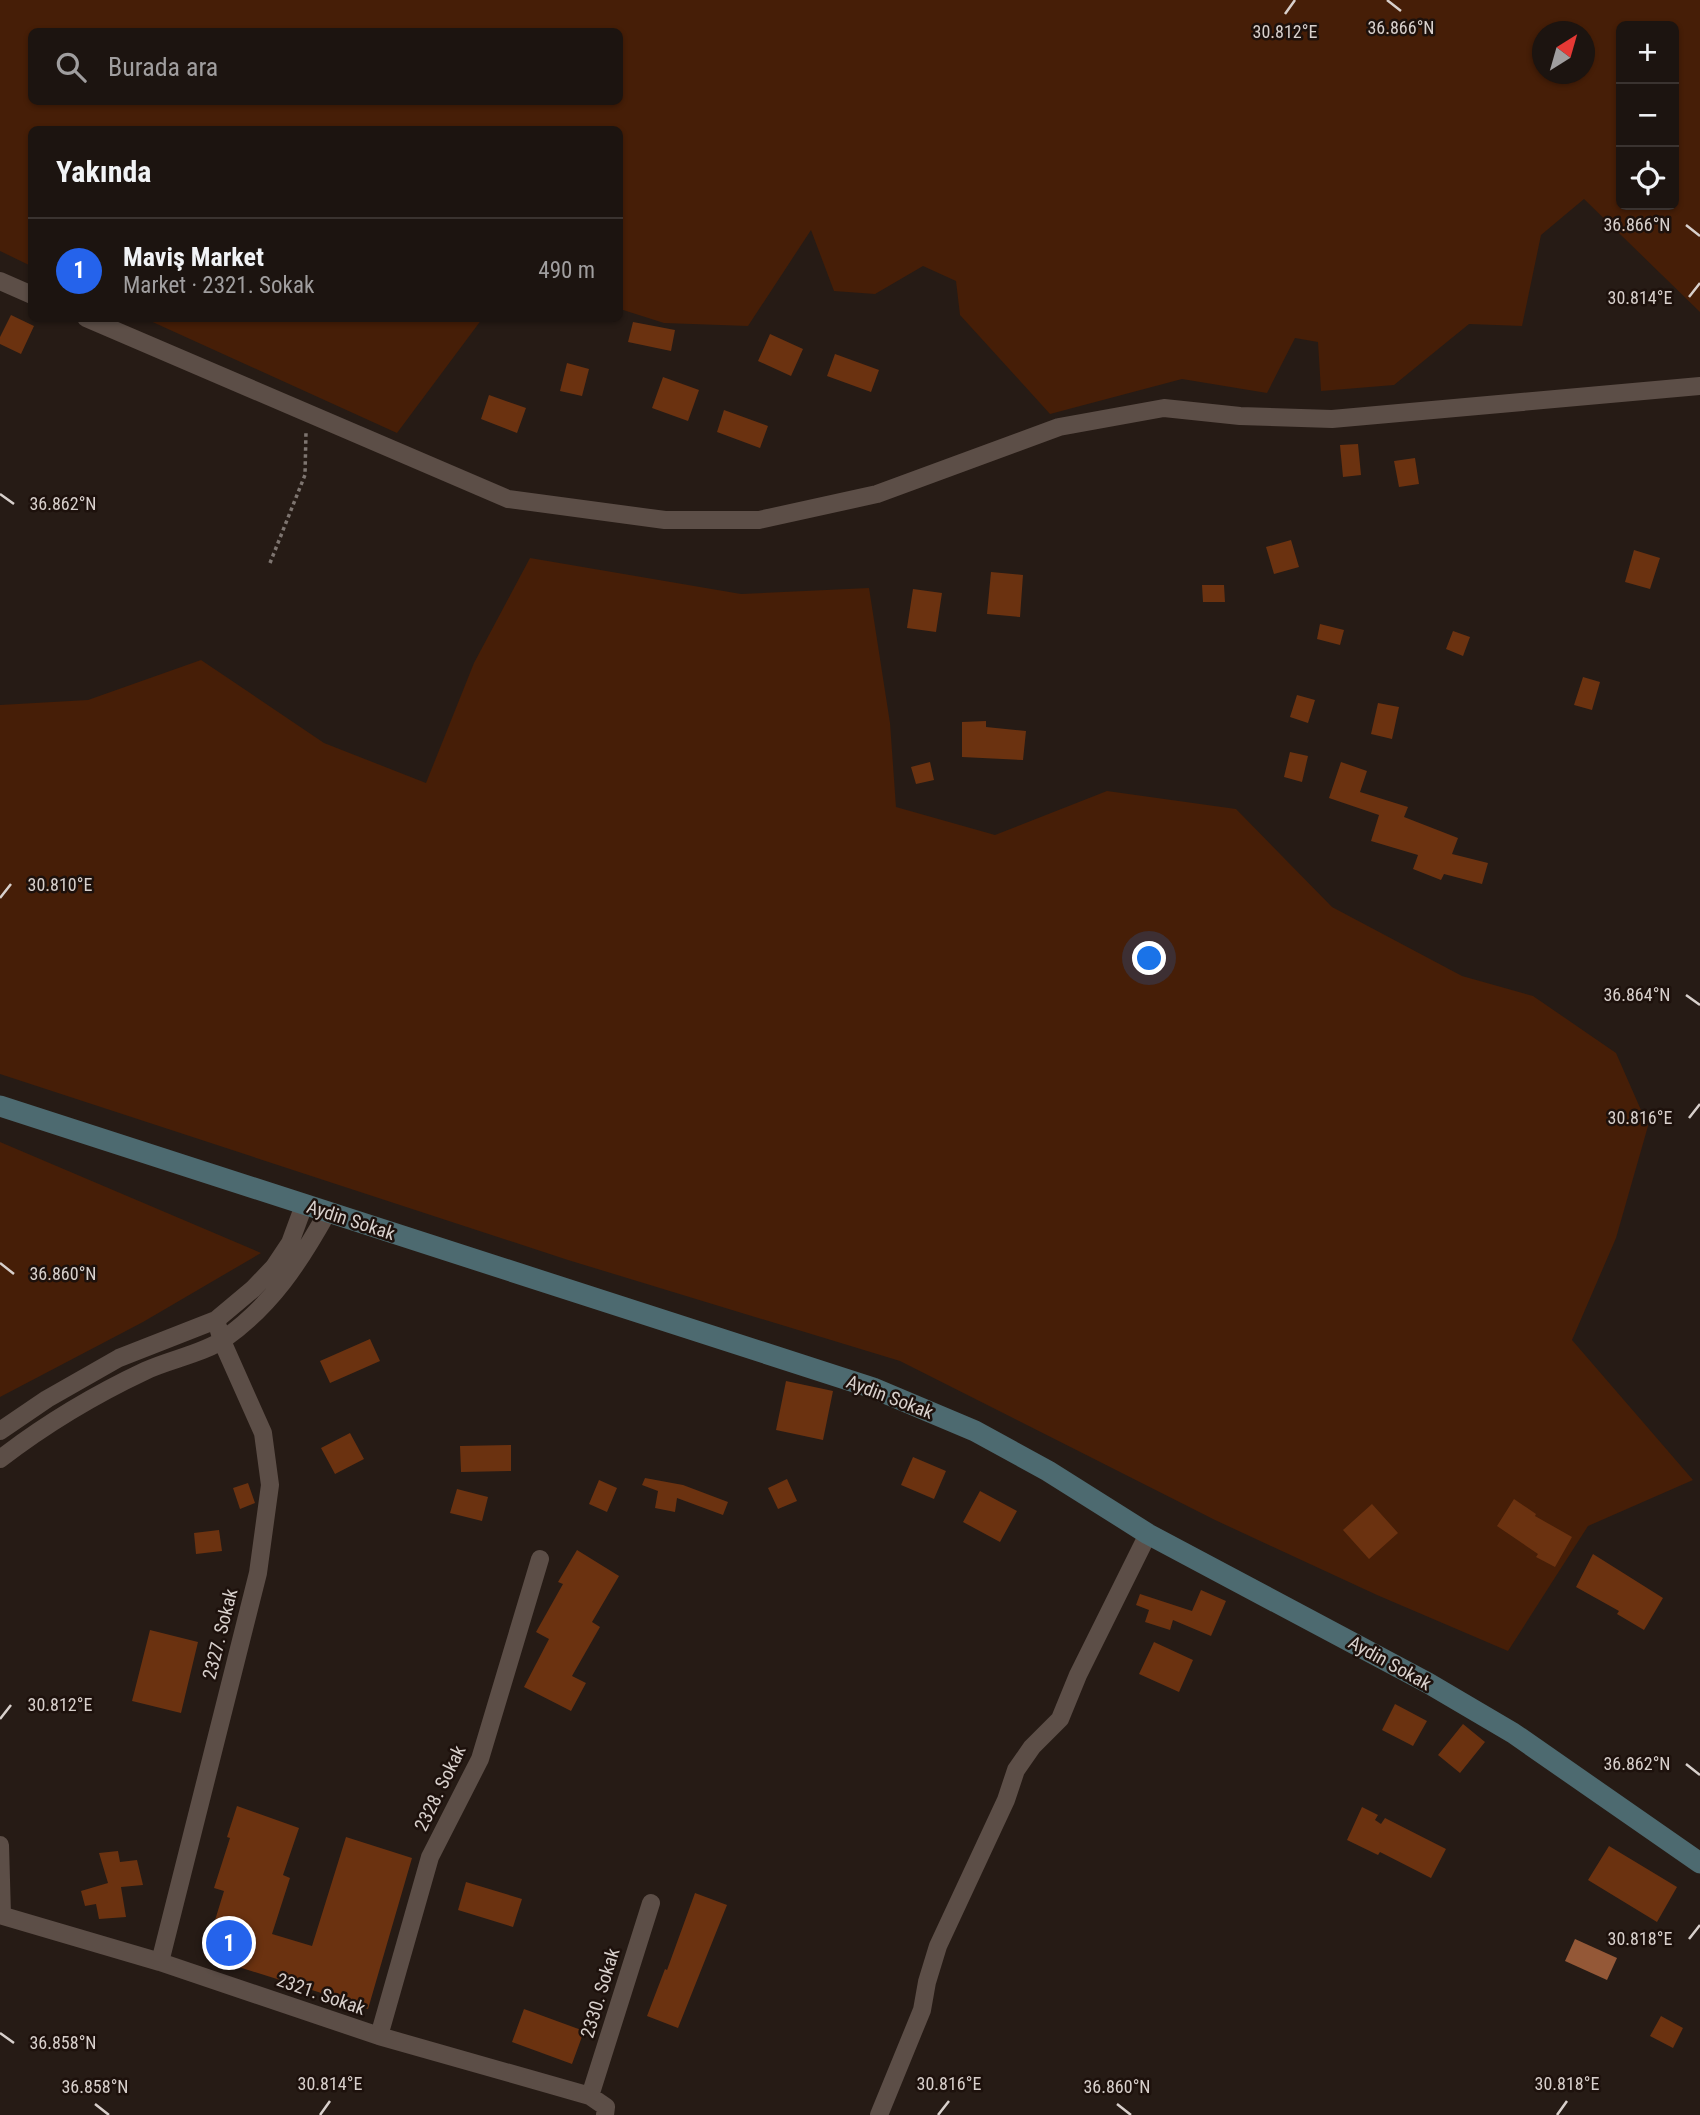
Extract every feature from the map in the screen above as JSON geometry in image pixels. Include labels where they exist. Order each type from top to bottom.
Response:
[{"type":"street","points":[[0,281],[28,293]]},
{"type":"street","points":[[95,322],[508,499],[664,520],[760,520],[877,494],[1059,427],[1164,408],[1240,416],[1332,419],[1700,386]]},
{"type":"street","name":"Aydin Sokak","points":[[0,1106],[873,1388],[975,1431],[1048,1471],[1148,1534],[1294,1610],[1513,1733],[1700,1863]]},
{"type":"street","points":[[0,1432],[47,1399],[119,1359],[216,1320],[274,1267],[290,1243],[304,1205]]},
{"type":"street","points":[[0,1459],[58,1419],[146,1370],[222,1342],[281,1287],[302,1259],[327,1213]]},
{"type":"street","name":"2327. Sokak","points":[[160,1962],[257,1573],[270,1485],[263,1433],[222,1342],[216,1320]]},
{"type":"street","points":[[879,2115],[922,2010],[938,1946],[1006,1800],[1016,1770],[1032,1747],[1060,1719],[1078,1675],[1148,1534]]},
{"type":"street","name":"2328. Sokak","points":[[379,2036],[430,1857],[480,1759],[540,1559]]},
{"type":"street","points":[[0,1846],[1,1915]]},
{"type":"street","name":"2330. Sokak","points":[[590,2096],[651,1903]]},
{"type":"street","name":"2321. Sokak","points":[[1,1915],[160,1962],[379,2036],[590,2096]]},
{"type":"street","points":[[590,2096],[606,2107],[605,2115]]},
{"type":"path","points":[[270,563],[305,475],[307,414]]},
{"type":"shaded area","points":[[0,0],[1700,0],[1700,312],[1584,199],[1541,235],[1522,326],[1469,324],[1394,385],[1321,391],[1318,342],[1295,338],[1267,393],[1182,379],[1050,414],[960,315],[956,281],[923,266],[875,294],[834,291],[811,230],[748,326],[664,323],[623,310],[623,126],[28,126],[28,265],[0,251]]},
{"type":"shaded area","points":[[153,322],[480,322],[397,433]]},
{"type":"shaded area","points":[[530,558],[741,594],[869,588],[890,723],[896,807],[995,835],[1107,791],[1236,809],[1332,907],[1462,976],[1533,996],[1616,1053],[1648,1126],[1616,1238],[1572,1340],[1693,1480],[1588,1526],[1508,1651],[1377,1595],[1215,1520],[900,1361],[568,1260],[0,1074],[0,705],[88,700],[201,660],[324,743],[426,783],[474,663]]},
{"type":"shaded area","points":[[0,1142],[261,1253],[143,1322],[0,1397]]},
{"type":"shaded area","points":[[1575,1939],[1617,1958],[1607,1980],[1565,1961]]},
{"type":"building","points":[[11,315],[34,326],[21,354],[0,344],[0,337]]},
{"type":"building","points":[[633,322],[675,330],[671,351],[628,342]]},
{"type":"building","points":[[770,334],[803,349],[791,376],[758,361]]},
{"type":"building","points":[[835,354],[879,370],[871,392],[827,376]]},
{"type":"building","points":[[567,363],[589,369],[582,396],[560,391]]},
{"type":"building","points":[[663,377],[699,390],[688,421],[652,408]]},
{"type":"building","points":[[489,395],[526,408],[517,433],[481,419]]},
{"type":"building","points":[[724,410],[768,426],[760,448],[717,432]]},
{"type":"building","points":[[1358,444],[1361,475],[1343,477],[1340,445]]},
{"type":"building","points":[[1415,458],[1419,484],[1399,487],[1394,461]]},
{"type":"building","points":[[1291,540],[1299,567],[1274,574],[1266,547]]},
{"type":"building","points":[[1634,550],[1660,558],[1650,589],[1625,582]]},
{"type":"building","points":[[991,572],[1023,575],[1020,617],[987,614]]},
{"type":"building","points":[[1202,585],[1224,585],[1225,602],[1203,602]]},
{"type":"building","points":[[913,589],[942,593],[936,632],[907,628]]},
{"type":"building","points":[[1320,624],[1344,630],[1340,645],[1317,639]]},
{"type":"building","points":[[1453,631],[1470,637],[1463,656],[1446,649]]},
{"type":"building","points":[[1583,677],[1600,682],[1592,710],[1574,705]]},
{"type":"building","points":[[1297,695],[1315,700],[1308,723],[1290,717]]},
{"type":"building","points":[[1378,703],[1399,707],[1392,739],[1371,734]]},
{"type":"building","points":[[986,721],[986,727],[1026,731],[1023,760],[962,757],[962,722]]},
{"type":"building","points":[[1290,752],[1308,756],[1302,782],[1284,777]]},
{"type":"building","points":[[930,762],[934,780],[916,784],[911,767]]},
{"type":"building","points":[[1341,762],[1367,771],[1360,792],[1408,807],[1404,817],[1458,838],[1452,854],[1488,863],[1482,884],[1444,874],[1441,880],[1413,869],[1418,855],[1371,841],[1379,815],[1329,798]]},
{"type":"building","points":[[370,1339],[380,1361],[330,1383],[320,1361]]},
{"type":"building","points":[[786,1381],[833,1391],[823,1440],[776,1430]]},
{"type":"building","points":[[350,1433],[364,1459],[335,1474],[321,1448]]},
{"type":"building","points":[[511,1445],[511,1471],[461,1472],[460,1446]]},
{"type":"building","points":[[913,1457],[946,1471],[934,1499],[901,1485]]},
{"type":"building","points":[[645,1478],[683,1485],[728,1502],[723,1515],[677,1498],[675,1512],[655,1508],[658,1491],[642,1485]]},
{"type":"building","points":[[787,1479],[797,1501],[778,1509],[768,1488]]},
{"type":"building","points":[[599,1480],[617,1488],[607,1512],[589,1504]]},
{"type":"building","points":[[248,1483],[255,1503],[240,1509],[233,1488]]},
{"type":"building","points":[[457,1489],[488,1497],[482,1521],[450,1513]]},
{"type":"building","points":[[980,1491],[1017,1511],[1000,1542],[963,1522]]},
{"type":"building","points":[[1514,1499],[1536,1514],[1535,1516],[1572,1537],[1555,1567],[1536,1557],[1538,1554],[1497,1526]]},
{"type":"building","points":[[1372,1504],[1398,1533],[1369,1559],[1343,1530]]},
{"type":"building","points":[[219,1530],[222,1551],[196,1554],[194,1533]]},
{"type":"building","points":[[577,1550],[619,1576],[592,1622],[600,1627],[572,1676],[586,1683],[571,1711],[524,1687],[549,1639],[536,1632],[563,1584],[558,1582]]},
{"type":"building","points":[[1593,1554],[1663,1598],[1644,1630],[1617,1614],[1619,1611],[1576,1587]]},
{"type":"building","points":[[1201,1590],[1226,1601],[1211,1636],[1173,1620],[1170,1630],[1145,1622],[1149,1610],[1136,1605],[1140,1594],[1192,1611]]},
{"type":"building","points":[[150,1630],[198,1642],[181,1713],[132,1701]]},
{"type":"building","points":[[1154,1642],[1193,1660],[1179,1692],[1139,1674]]},
{"type":"building","points":[[1395,1704],[1427,1721],[1413,1746],[1382,1730]]},
{"type":"building","points":[[1463,1724],[1485,1742],[1460,1773],[1438,1755]]},
{"type":"building","points":[[237,1806],[299,1828],[283,1875],[290,1878],[272,1934],[312,1946],[346,1837],[412,1858],[368,2009],[204,1956],[224,1891],[214,1888]]},
{"type":"building","points":[[1362,1807],[1378,1815],[1375,1820],[1381,1824],[1385,1818],[1446,1849],[1431,1878],[1380,1852],[1378,1855],[1347,1840]]},
{"type":"building","points":[[1609,1846],[1677,1887],[1657,1922],[1588,1880]]},
{"type":"building","points":[[118,1851],[120,1862],[137,1860],[143,1885],[121,1887],[126,1917],[99,1919],[96,1904],[85,1906],[81,1891],[108,1883],[99,1853]]},
{"type":"building","points":[[466,1882],[522,1899],[513,1927],[458,1910]]},
{"type":"building","points":[[695,1893],[727,1905],[678,2028],[647,2016]]},
{"type":"building","points":[[524,2009],[584,2031],[572,2064],[512,2042]]},
{"type":"building","points":[[1661,2016],[1683,2028],[1673,2048],[1650,2036]]},
{"type":"place","name":"Maviş Market","points":[[229,1943]]}]
